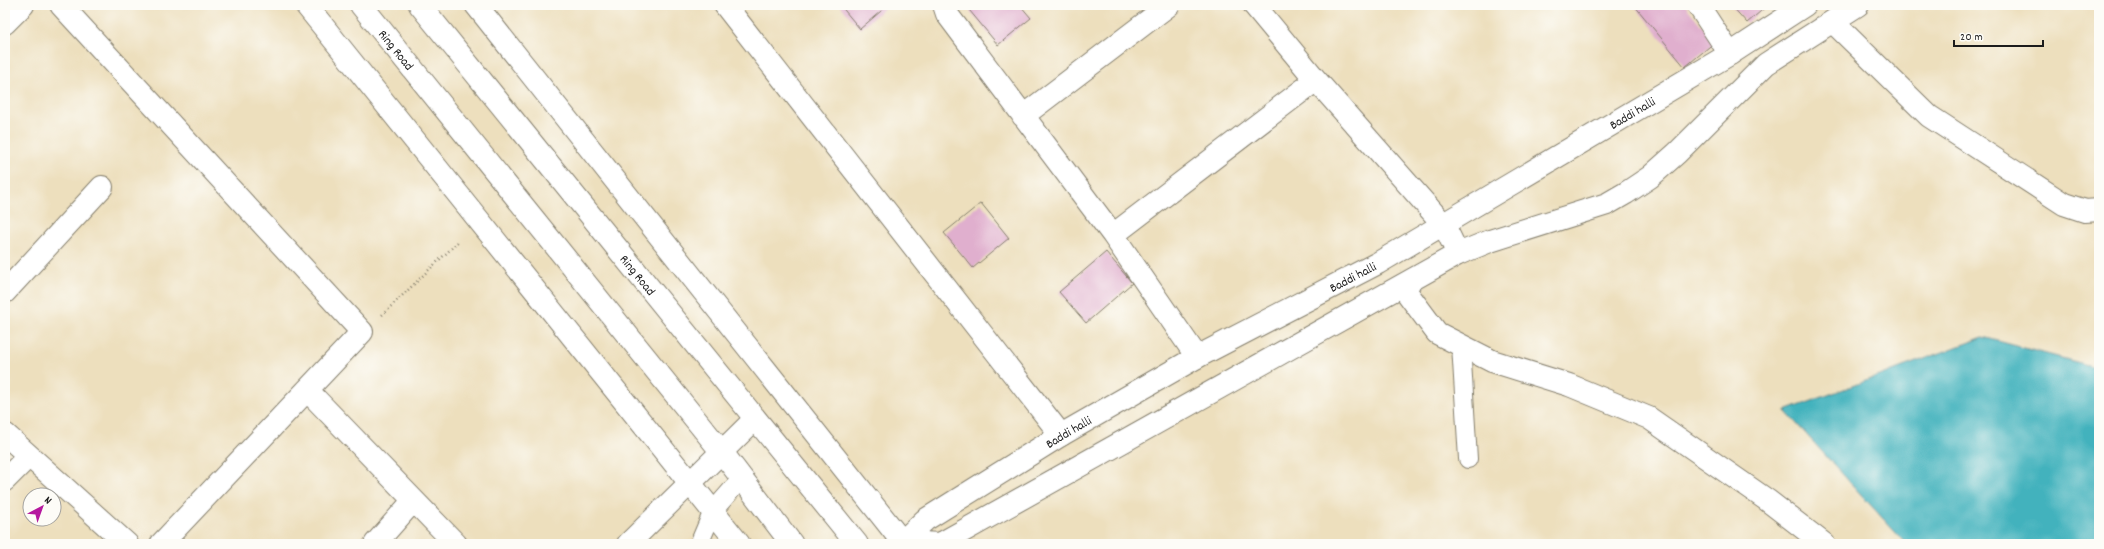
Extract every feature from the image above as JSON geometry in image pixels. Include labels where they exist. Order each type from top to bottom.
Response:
[{"type":"main road","points":[[5,23],[23,5]]},
{"type":"main road","points":[[61,5],[362,332],[161,544]]},
{"type":"main road","points":[[306,5],[739,544]]},
{"type":"main road","name":"Ring Road","points":[[361,5],[722,451],[792,544]]},
{"type":"main road","name":"Ring Road","points":[[420,5],[857,544]]},
{"type":"main road","points":[[476,5],[902,544],[940,544],[1458,254],[1490,241],[1607,204],[1650,177],[1677,153],[1766,64],[1858,5]]},
{"type":"main road","points":[[725,5],[1061,435]]},
{"type":"main road","points":[[944,5],[947,14],[1113,235],[1197,357]]},
{"type":"main road","points":[[1023,116],[1169,5]]},
{"type":"main road","points":[[1254,5],[1316,80],[1444,225],[1458,254]]},
{"type":"main road","points":[[1698,5],[1730,54]]},
{"type":"main road","name":"Baddi halli","points":[[902,544],[926,520],[1061,435],[1197,357],[1378,263],[1444,225],[1730,54],[1805,5]]},
{"type":"main road","points":[[1833,22],[1929,116],[2064,204],[2085,211],[2099,210]]},
{"type":"main road","points":[[1113,235],[1316,80]]},
{"type":"main road","points":[[5,292],[102,187]]},
{"type":"main road","points":[[1402,286],[1437,333],[1492,361],[1569,385],[1649,418],[1767,500],[1824,544]]},
{"type":"main road","points":[[307,390],[456,544]]},
{"type":"main road","points":[[628,544],[755,418]]},
{"type":"main road","points":[[5,434],[127,544]]},
{"type":"main road","points":[[5,480],[29,456]]},
{"type":"main road","points":[[375,544],[413,501]]},
{"type":"lane","points":[[1461,345],[1468,459]]},
{"type":"lane","points":[[699,544],[713,511],[742,478]]},
{"type":"path","points":[[362,332],[388,310],[460,241]]},
{"type":"water","points":[[1983,337],[2099,368],[2099,544],[1906,544],[1785,411]]},
{"type":"building","points":[[840,5],[888,5],[860,29]]},
{"type":"building","points":[[965,5],[1020,5],[1031,18],[998,45]]},
{"type":"building","points":[[1634,5],[1685,5],[1715,42],[1685,67]]},
{"type":"building","points":[[1731,5],[1768,5],[1747,23]]},
{"type":"building","points":[[981,203],[1009,238],[973,268],[944,233]]},
{"type":"building","points":[[1106,252],[1132,283],[1086,323],[1059,292]]}]
